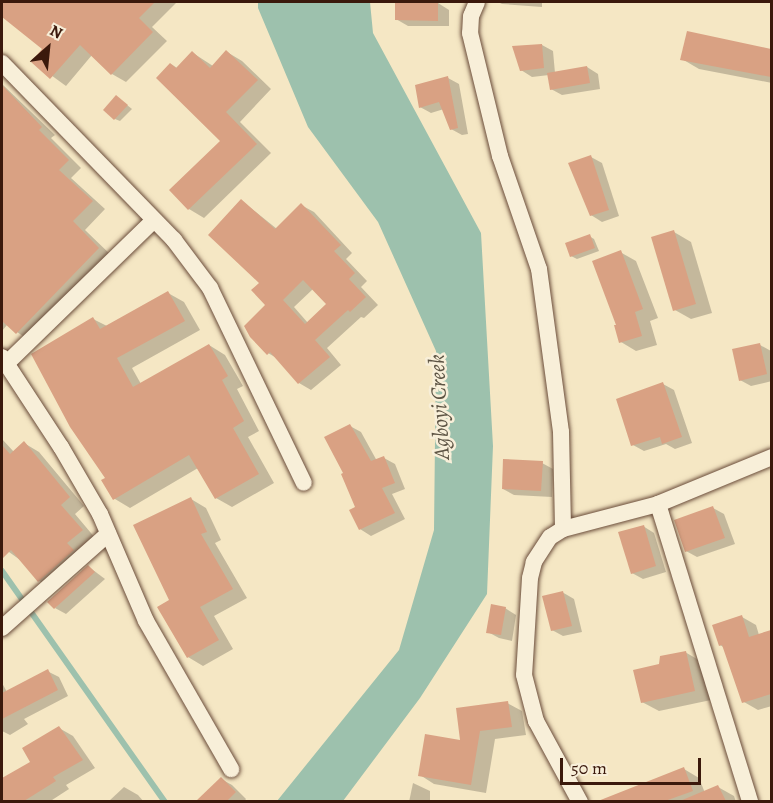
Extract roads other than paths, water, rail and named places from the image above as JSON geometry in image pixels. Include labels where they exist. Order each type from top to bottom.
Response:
[{"type":"street","points":[[477,2],[471,16],[470,33],[481,81],[500,156],[539,269],[561,432],[563,529]]},
{"type":"street","points":[[2,63],[153,221],[174,240],[210,288],[304,483]]},
{"type":"street","points":[[153,221],[4,360],[61,447],[108,534],[146,621],[231,769]]},
{"type":"street","points":[[580,801],[536,721],[524,675],[530,578],[534,562],[550,537],[563,529],[657,504],[771,458]]},
{"type":"street","points":[[657,504],[750,801]]},
{"type":"street","points":[[2,628],[108,534]]},
{"type":"water","name":"Agboyi Creek","points":[[258,2],[370,2],[373,33],[481,233],[493,446],[487,594],[420,698],[343,801],[277,801],[399,650],[434,530],[436,351],[378,222],[308,127],[258,8]]},
{"type":"waterway","points":[[2,571],[165,802]]}]
